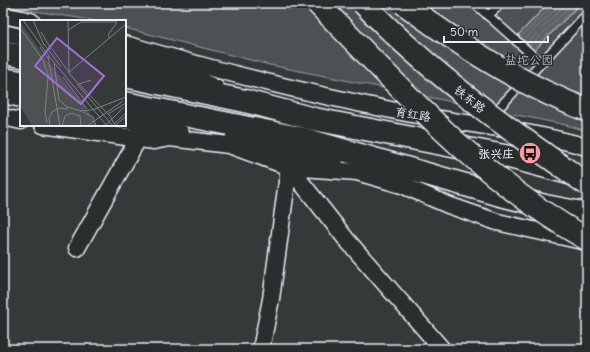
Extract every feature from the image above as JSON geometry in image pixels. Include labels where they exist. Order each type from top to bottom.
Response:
[{"type":"highway","points":[[317,3],[418,106],[464,148],[540,210],[587,240]]},
{"type":"highway","name":"铁东路","points":[[363,3],[443,78],[514,133],[587,184]]},
{"type":"highway","points":[[403,3],[508,73],[561,100],[587,110]]},
{"type":"highway","points":[[420,3],[448,34]]},
{"type":"highway","points":[[3,53],[20,56]]},
{"type":"highway","name":"育红路","points":[[126,76],[245,101],[314,119],[509,157],[587,178]]},
{"type":"highway","points":[[3,79],[20,82]]},
{"type":"highway","points":[[126,104],[301,146],[358,163],[544,206],[587,214]]},
{"type":"street","points":[[3,15],[26,20]]},
{"type":"street","points":[[3,33],[20,37]]},
{"type":"street","name":"育红路","points":[[126,44],[240,76],[397,112],[557,138],[587,147]]},
{"type":"street","name":"育红路","points":[[126,47],[245,101]]},
{"type":"street","name":"育红路","points":[[126,56],[167,66],[240,76]]},
{"type":"street","name":"育红路","points":[[126,69],[167,66]]},
{"type":"street","points":[[3,95],[20,98]]},
{"type":"street","points":[[3,117],[20,121]]},
{"type":"street","points":[[261,349],[271,299],[289,167],[314,119]]},
{"type":"street","points":[[126,120],[229,145],[289,167],[358,163],[402,186],[448,205],[497,222],[587,240]]},
{"type":"street","points":[[50,126],[154,141],[170,138],[229,145],[301,146]]},
{"type":"street","points":[[77,248],[138,139]]},
{"type":"street","points":[[289,167],[346,239],[442,349]]},
{"type":"lane","points":[[474,3],[540,63]]},
{"type":"lane","points":[[488,16],[501,3]]},
{"type":"lane","points":[[482,125],[587,14]]},
{"type":"green space","name":"盐坨公园","points":[[3,3],[587,3],[587,131],[566,125],[270,65],[126,28],[126,20],[91,20],[3,6]]},
{"type":"building","points":[[549,3],[581,3],[534,51],[518,35]]},
{"type":"place","name":"张兴庄","points":[[530,153]]}]
